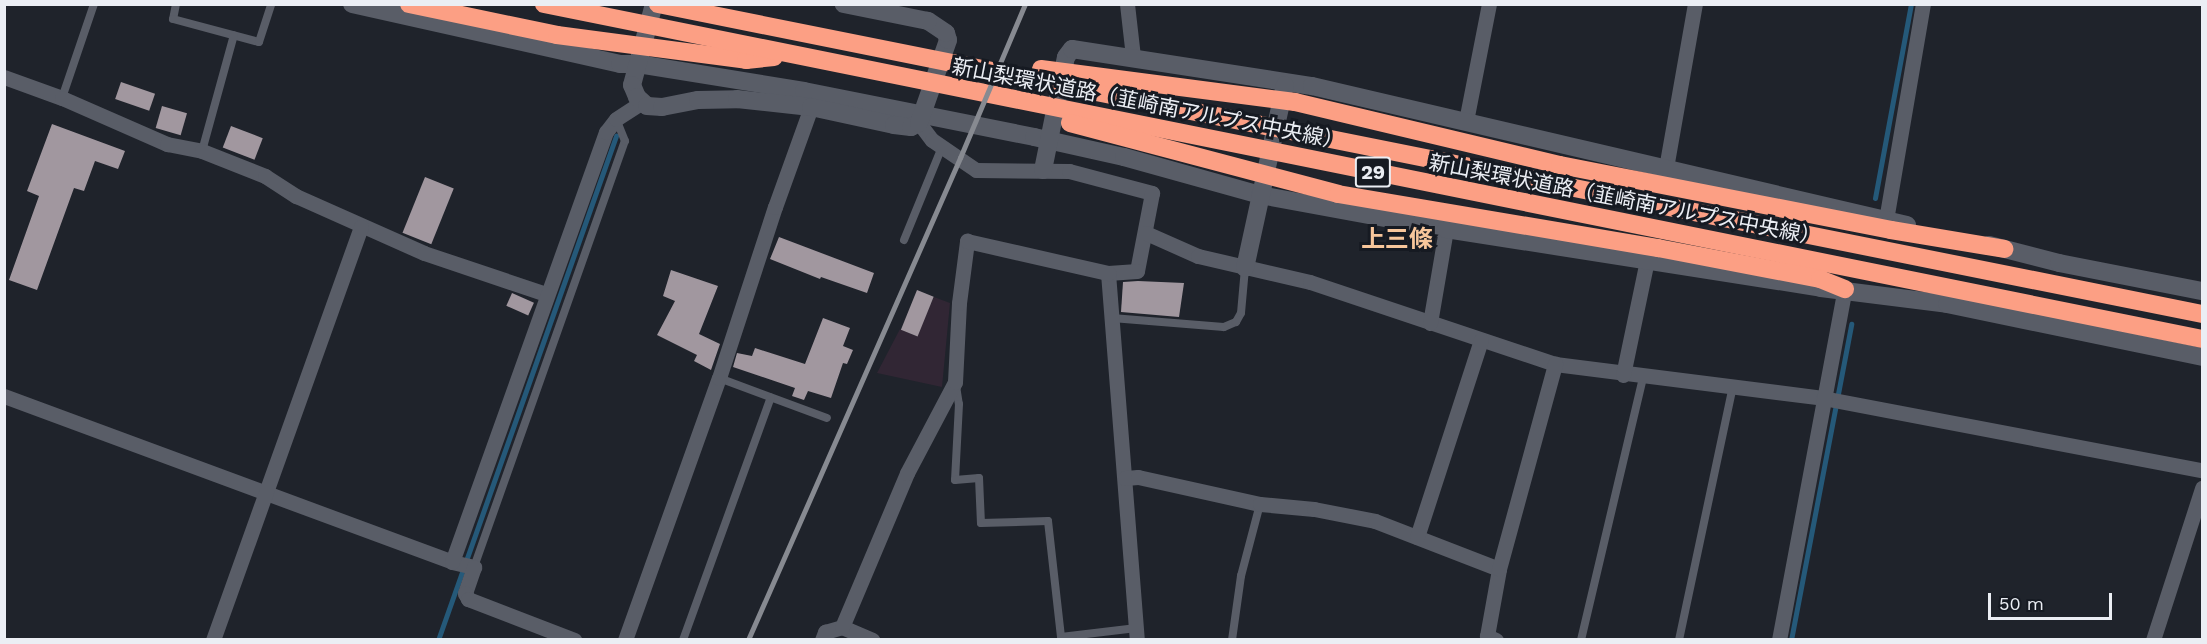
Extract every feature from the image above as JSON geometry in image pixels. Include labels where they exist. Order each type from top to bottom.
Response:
[{"type":"highway","points":[[409,4],[557,35],[746,60],[792,55]]},
{"type":"highway","name":"新山梨環状道路（韮崎南アルプス中央線）","points":[[544,4],[2202,339]]},
{"type":"highway","name":"新山梨環状道路（韮崎南アルプス中央線）","points":[[656,4],[1251,121],[2202,314]]},
{"type":"highway","points":[[706,4],[760,25]]},
{"type":"highway","points":[[890,51],[1244,93],[1295,102],[1510,154],[1670,188],[1846,216],[2004,249]]},
{"type":"highway","points":[[883,74],[1338,194],[1652,254],[1820,279],[1845,289]]},
{"type":"street","points":[[352,4],[620,63],[638,64],[804,92],[1034,137],[1124,157],[1260,195],[1446,229],[1652,254],[1623,375]]},
{"type":"street","points":[[656,4],[632,85],[642,102],[654,107],[698,100],[737,99],[811,107],[894,125],[911,127],[919,123],[948,40],[946,33],[928,21],[844,4]]},
{"type":"street","points":[[1126,4],[1133,57]]},
{"type":"street","points":[[1466,121],[1489,4]]},
{"type":"street","points":[[1666,168],[1695,4]]},
{"type":"street","points":[[1889,225],[1923,4]]},
{"type":"street","points":[[1043,170],[1066,57],[1072,49],[1286,81],[1666,168],[1846,216]]},
{"type":"street","points":[[4,77],[62,98],[167,144],[202,151],[265,176],[296,196],[361,227],[424,253],[546,294]]},
{"type":"street","points":[[1245,268],[1286,81]]},
{"type":"street","points":[[453,562],[546,294],[606,132],[616,119],[642,102]]},
{"type":"street","points":[[625,639],[719,378],[775,207],[811,107]]},
{"type":"street","points":[[842,627],[907,473],[955,382],[959,303],[967,241],[1108,273],[1137,271],[1146,233],[1152,193],[1069,171],[976,170],[925,133],[919,123]]},
{"type":"street","points":[[213,639],[361,227]]},
{"type":"street","points":[[1430,323],[1446,229]]},
{"type":"street","points":[[1146,233],[1198,256],[1310,282],[1555,364],[1623,375],[1826,398],[2202,470]]},
{"type":"street","points":[[2004,249],[2202,291]]},
{"type":"street","points":[[1108,273],[1137,634]]},
{"type":"street","points":[[1779,639],[1845,289],[1947,304],[2202,357]]},
{"type":"street","points":[[1417,537],[1481,340]]},
{"type":"street","points":[[1496,639],[1486,636],[1499,569],[1555,364]]},
{"type":"street","points":[[4,396],[453,562],[474,567],[465,593],[468,599],[574,639]]},
{"type":"street","points":[[1125,478],[1138,477],[1260,504],[1314,509],[1375,521],[1499,569]]},
{"type":"street","points":[[2153,639],[2202,488]]},
{"type":"street","points":[[822,639],[825,632],[842,627],[872,639]]},
{"type":"lane","points":[[62,98],[94,4]]},
{"type":"lane","points":[[176,4],[173,19],[259,42],[271,4]]},
{"type":"lane","points":[[202,151],[234,35]]},
{"type":"lane","points":[[474,567],[625,141],[616,119]]},
{"type":"lane","points":[[904,240],[942,147]]},
{"type":"lane","points":[[1112,318],[1224,327],[1236,322],[1241,313],[1245,268]]},
{"type":"lane","points":[[1581,639],[1643,377]]},
{"type":"lane","points":[[719,378],[827,418]]},
{"type":"lane","points":[[955,382],[959,404],[955,480],[979,477],[981,523],[1048,521],[1061,637],[1137,634]]},
{"type":"lane","points":[[1679,639],[1733,386]]},
{"type":"lane","points":[[683,639],[771,397]]},
{"type":"lane","points":[[1232,639],[1241,576],[1260,504]]},
{"type":"shaded area","points":[[934,297],[950,303],[942,387],[877,373],[900,329],[916,336]]},
{"type":"building","points":[[121,82],[155,94],[149,111],[115,99]]},
{"type":"building","points":[[162,106],[187,113],[181,135],[156,128]]},
{"type":"building","points":[[52,124],[125,151],[118,169],[95,161],[84,191],[74,188],[37,290],[9,280],[39,196],[27,191]]},
{"type":"building","points":[[231,126],[263,138],[254,160],[223,147]]},
{"type":"building","points":[[425,177],[454,189],[431,244],[403,233]]},
{"type":"building","points":[[779,237],[874,273],[867,293],[821,277],[820,279],[770,259]]},
{"type":"building","points":[[671,270],[718,286],[699,334],[720,344],[711,370],[694,361],[697,355],[657,335],[675,301],[663,296]]},
{"type":"building","points":[[1123,282],[1184,283],[1179,317],[1121,312]]},
{"type":"building","points":[[917,290],[934,297],[918,337],[901,330]]},
{"type":"building","points":[[512,293],[534,303],[528,316],[506,306]]},
{"type":"building","points":[[823,318],[850,328],[843,346],[853,350],[847,364],[843,363],[831,398],[808,391],[804,400],[792,396],[795,388],[733,367],[737,353],[752,356],[755,348],[805,364]]},
{"type":"waterway","points":[[1875,198],[1911,4]]},
{"type":"waterway","points":[[438,640],[616,136]]},
{"type":"waterway","points":[[1791,640],[1851,324]]},
{"type":"railway","points":[[748,640],[960,158],[1025,4]]},
{"type":"district","name":"上三條","points":[[1397,240]]}]
